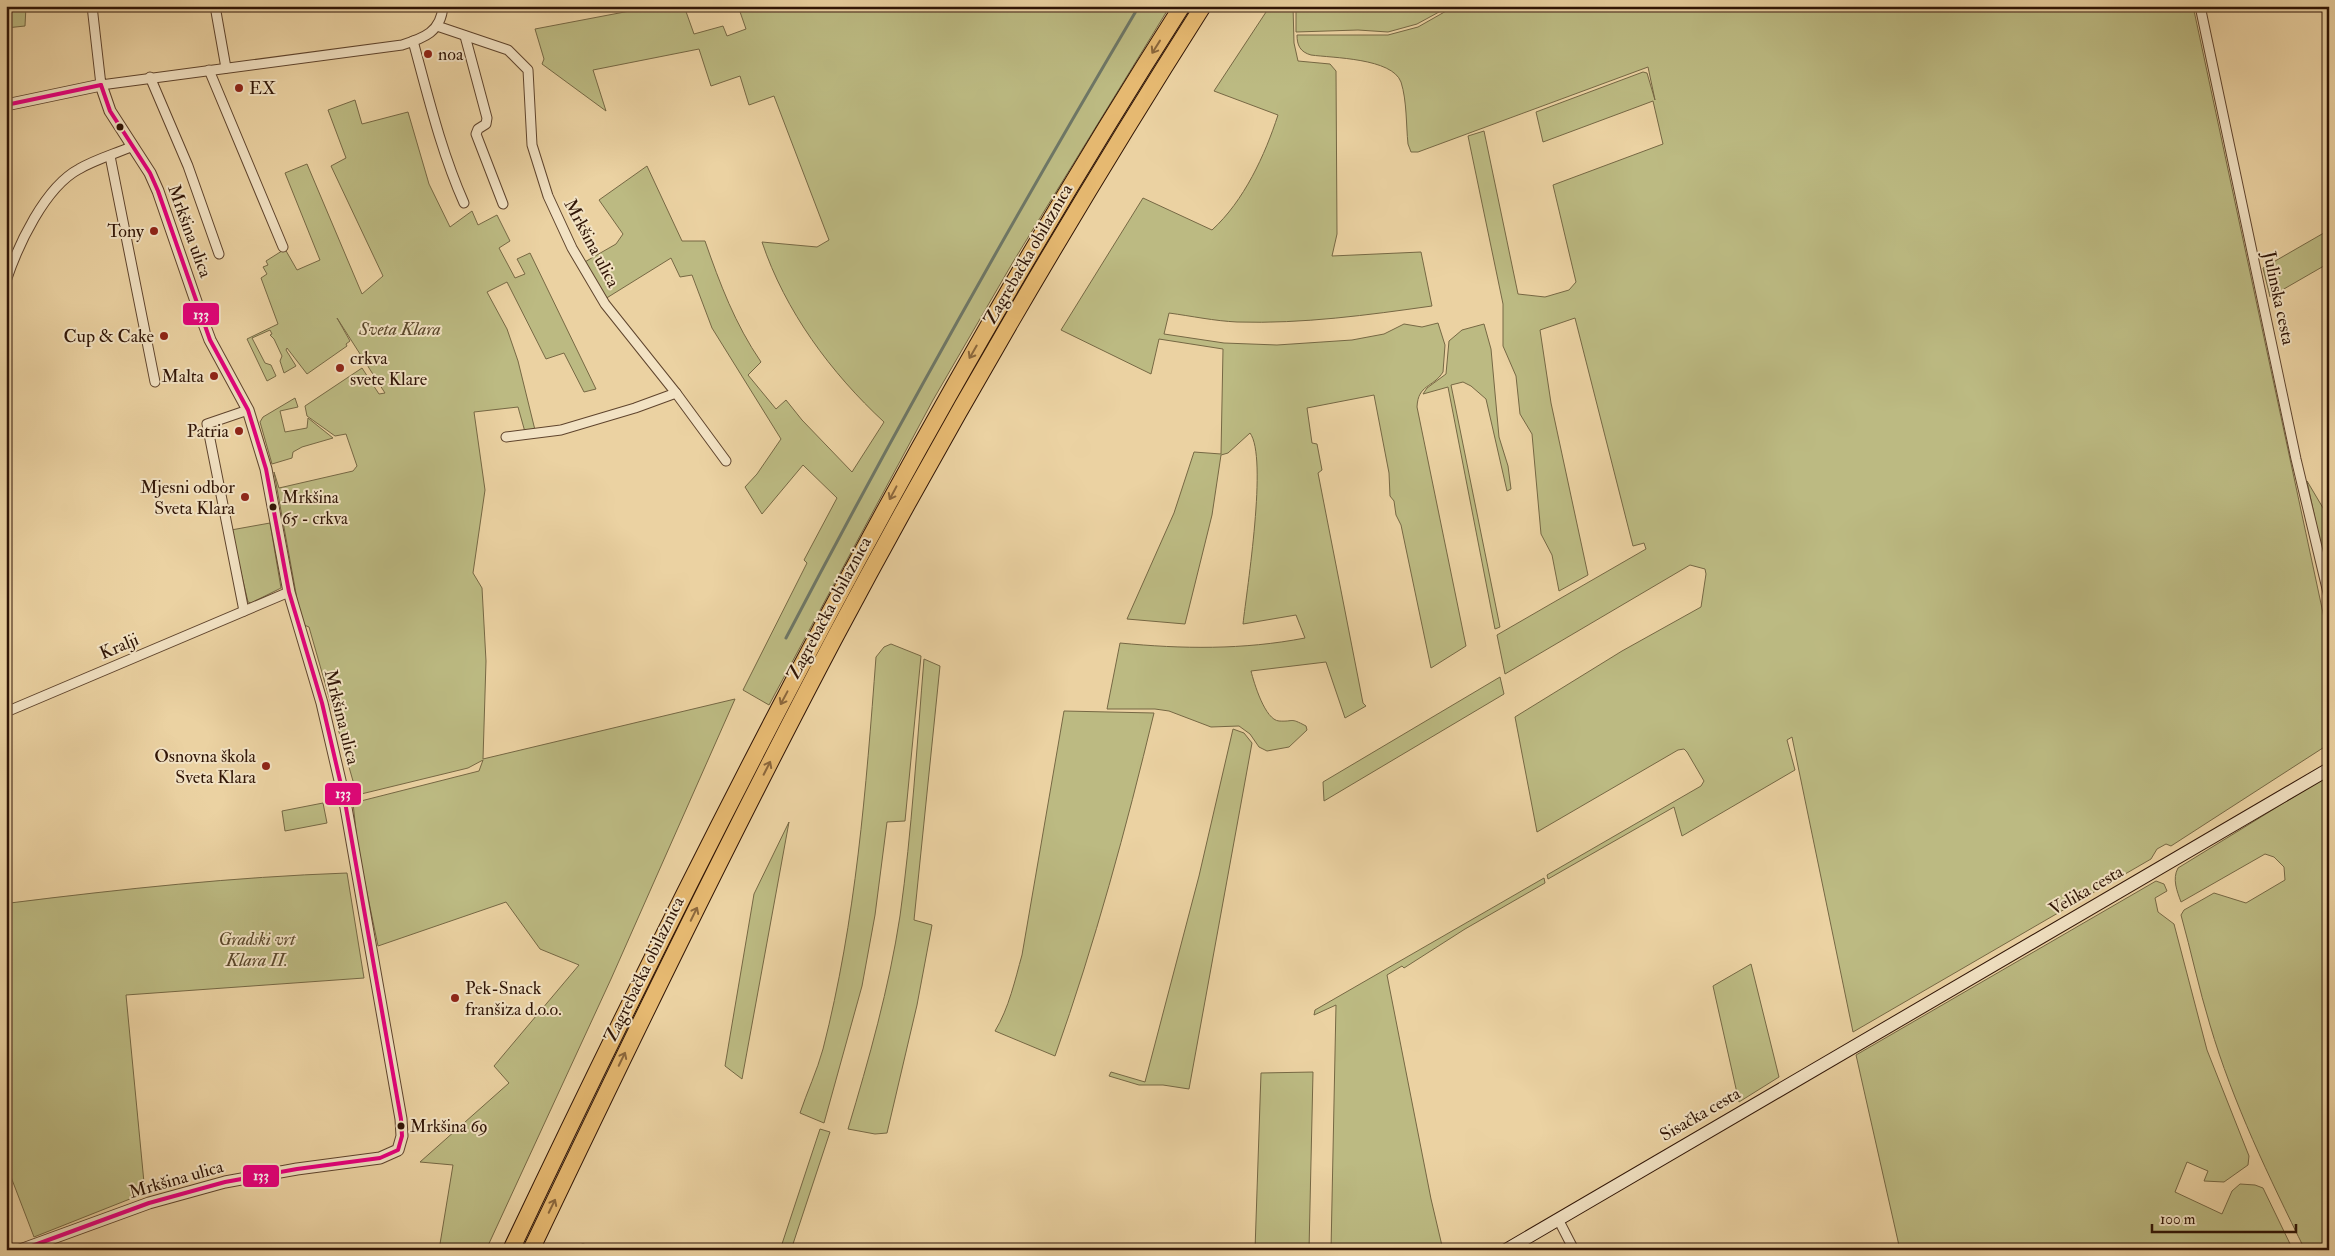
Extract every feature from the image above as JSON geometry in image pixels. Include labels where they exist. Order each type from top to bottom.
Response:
[{"type":"highway","name":"Zagrebačka obilaznica","points":[[511,1250],[729,803],[820,629],[911,461],[1057,208],[1182,6]]},
{"type":"highway","name":"Zagrebačka obilaznica","points":[[531,1250],[745,810],[835,638],[928,468],[1023,301],[1077,209],[1203,6]]},
{"type":"main road","name":"Velika cesta","points":[[1861,1041],[2329,769]]},
{"type":"main road","name":"Sisačka cesta","points":[[1506,1250],[1861,1041]]},
{"type":"street","name":"Mrkšina ulica","points":[[20,1250],[149,1203],[225,1182],[297,1169],[380,1158],[392,1154],[400,1146],[401,1120],[396,1086],[344,802],[322,703],[289,592],[269,480],[248,410],[210,340],[158,191],[133,146],[110,111],[101,85],[92,6]]},
{"type":"street","points":[[215,6],[226,68]]},
{"type":"street","points":[[6,105],[150,77],[402,45],[432,33],[442,16],[443,6]]},
{"type":"street","name":"Julinska cesta","points":[[2200,6],[2296,459],[2329,597]]},
{"type":"street","name":"Mrkšina ulica","points":[[437,26],[508,50],[528,70],[532,145],[548,196],[572,248],[604,304],[676,392],[726,461]]},
{"type":"street","points":[[465,36],[487,118],[486,124],[478,129],[476,134],[503,204]]},
{"type":"street","points":[[413,41],[434,119],[453,178],[464,203]]},
{"type":"street","points":[[209,70],[283,247]]},
{"type":"street","name":"Mrkšina ulica","points":[[150,77],[188,166],[220,254]]},
{"type":"street","points":[[6,281],[12,263],[45,202],[59,183],[79,169],[133,146]]},
{"type":"street","points":[[110,156],[154,382]]},
{"type":"street","points":[[506,437],[561,430],[636,408],[676,392]]},
{"type":"street","points":[[244,611],[207,424],[248,410]]},
{"type":"street","name":"Kralji","points":[[6,712],[289,592]]},
{"type":"street","points":[[1558,1219],[1574,1250]]},
{"type":"green space","points":[[6,6],[26,6],[25,26],[6,28]]},
{"type":"green space","points":[[656,6],[684,6],[694,34],[723,26],[727,36],[746,29],[738,6],[1170,6],[1013,262],[933,400],[769,705],[743,690],[807,563],[804,560],[837,498],[803,465],[762,514],[745,487],[757,474],[781,439],[712,328],[692,275],[680,277],[671,258],[605,299],[583,263],[616,244],[623,234],[599,200],[647,166],[682,241],[705,241],[729,303],[743,333],[761,362],[748,375],[776,409],[786,400],[802,420],[852,472],[884,422],[846,383],[812,340],[783,292],[762,242],[817,247],[829,240],[774,96],[749,105],[740,76],[711,86],[699,49],[593,70],[606,111],[542,64],[544,59],[535,29]]},
{"type":"green space","points":[[1270,6],[1293,6],[1294,43],[1298,61],[1330,64],[1336,71],[1337,234],[1332,256],[1421,252],[1432,306],[1360,316],[1286,322],[1212,320],[1169,313],[1164,334],[1224,343],[1277,345],[1352,340],[1384,334],[1404,324],[1422,327],[1438,323],[1445,345],[1443,372],[1420,394],[1417,407],[1466,646],[1431,668],[1401,525],[1396,515],[1394,501],[1390,496],[1389,473],[1374,395],[1307,408],[1312,443],[1317,444],[1322,470],[1318,473],[1363,703],[1366,706],[1345,718],[1326,662],[1251,671],[1261,700],[1269,714],[1279,721],[1297,722],[1306,726],[1307,730],[1289,747],[1267,751],[1259,747],[1250,734],[1239,726],[1211,727],[1169,711],[1155,709],[1107,709],[1120,643],[1212,647],[1259,645],[1305,638],[1296,615],[1243,624],[1257,494],[1255,447],[1250,433],[1228,453],[1221,455],[1212,515],[1185,624],[1127,619],[1174,513],[1194,452],[1221,454],[1223,349],[1159,339],[1151,374],[1061,330],[1143,198],[1212,230],[1244,191],[1267,146],[1278,115],[1214,91]]},
{"type":"green space","points":[[1296,6],[1450,6],[1417,24],[1388,32],[1358,30],[1296,32]]},
{"type":"green space","points":[[1455,6],[2193,6],[2329,641],[2329,744],[2171,846],[2166,844],[2157,849],[2151,859],[1853,1032],[1792,737],[1787,740],[1795,770],[1682,836],[1674,807],[1548,879],[1547,875],[1701,786],[1704,781],[1687,752],[1684,749],[1678,750],[1537,832],[1515,717],[1622,651],[1701,607],[1706,574],[1705,569],[1690,565],[1505,674],[1497,635],[1646,549],[1644,543],[1633,546],[1575,318],[1540,330],[1551,403],[1588,575],[1559,591],[1552,555],[1541,534],[1532,434],[1520,414],[1516,376],[1503,346],[1503,304],[1468,136],[1484,131],[1518,294],[1545,297],[1569,290],[1576,282],[1553,185],[1663,144],[1653,101],[1543,142],[1536,112],[1643,72],[1647,73],[1655,100],[1648,67],[1418,152],[1411,152],[1408,144],[1403,89],[1401,82],[1395,74],[1386,68],[1361,61],[1307,54],[1300,48],[1298,42],[1297,35],[1388,35],[1418,27]]},
{"type":"green space","name":"Sveta Klara","points":[[355,100],[362,124],[408,112],[429,184],[450,227],[472,211],[478,225],[497,215],[510,241],[499,248],[515,278],[525,274],[517,259],[530,253],[596,389],[584,392],[564,353],[546,359],[507,282],[487,292],[507,329],[518,361],[535,430],[525,432],[518,407],[474,412],[485,490],[473,573],[482,588],[486,661],[483,759],[735,699],[611,979],[486,1250],[439,1250],[453,1165],[420,1162],[509,1083],[494,1066],[579,965],[540,949],[506,902],[378,946],[358,849],[353,803],[479,771],[483,760],[468,768],[357,795],[309,627],[304,625],[299,610],[274,472],[279,488],[353,471],[357,466],[346,434],[335,436],[307,416],[305,406],[362,368],[379,394],[385,393],[337,318],[350,341],[346,344],[347,346],[307,374],[287,348],[286,350],[296,366],[284,373],[280,361],[282,356],[270,335],[272,334],[270,330],[252,338],[265,363],[271,365],[276,376],[267,381],[247,339],[278,324],[261,278],[267,274],[263,267],[268,265],[266,261],[285,249],[297,270],[320,260],[285,173],[307,164],[362,294],[383,276],[331,166],[346,158],[328,110]]},
{"type":"green space","points":[[2329,230],[2329,263],[2270,297],[2263,268]]},
{"type":"green space","points":[[1484,324],[1491,349],[1499,437],[1508,466],[1511,489],[1507,491],[1486,399],[1471,386],[1463,382],[1451,385],[1500,627],[1495,629],[1448,387],[1423,394],[1427,388],[1446,374],[1449,341],[1462,330]]},
{"type":"green space","points":[[295,398],[298,407],[280,411],[285,432],[307,428],[308,418],[333,438],[302,447],[293,452],[292,458],[272,464],[260,422],[263,417]]},
{"type":"green space","points":[[2307,481],[2329,518],[2329,585]]},
{"type":"green space","points":[[270,523],[281,588],[251,603],[248,602],[231,530]]},
{"type":"green space","points":[[891,644],[921,656],[905,821],[887,822],[875,915],[862,986],[824,1123],[800,1113],[823,1049],[844,952],[864,805],[876,657],[884,647]]},
{"type":"green space","points":[[924,659],[940,666],[914,920],[932,925],[917,1005],[887,1133],[875,1134],[848,1129],[878,1023],[900,916],[911,819]]},
{"type":"green space","points":[[1500,677],[1504,694],[1324,801],[1323,782]]},
{"type":"green space","points":[[1064,711],[1154,713],[1109,886],[1070,1014],[1055,1056],[995,1031],[1008,1003],[1022,955]]},
{"type":"green space","points":[[1233,729],[1244,733],[1252,743],[1189,1089],[1163,1085],[1139,1085],[1109,1076],[1111,1072],[1145,1082],[1199,876]]},
{"type":"green space","points":[[2326,777],[2329,784],[2327,850],[2329,852],[2329,1250],[2305,1250],[2265,1167],[2229,1083],[2206,1011],[2181,915],[2184,910],[2214,893],[2246,903],[2285,880],[2284,867],[2274,857],[2265,854],[2181,902],[2175,876],[2178,868]]},
{"type":"green space","points":[[323,803],[327,823],[285,831],[282,811]]},
{"type":"green space","points":[[789,822],[742,1079],[725,1066],[754,894]]},
{"type":"green space","name":"Gradski vrt Klara II.","points":[[347,873],[364,978],[126,995],[145,1193],[34,1237],[6,1164],[6,883],[10,903],[178,884],[262,877]]},
{"type":"green space","points":[[1544,878],[1545,883],[1465,929],[1404,968],[1402,966],[1387,975],[1431,1199],[1443,1250],[1331,1250],[1336,1005],[1314,1015],[1315,1010]]},
{"type":"green space","points":[[2156,881],[2164,884],[2167,891],[2155,898],[2158,912],[2174,924],[2207,1050],[2249,1156],[2248,1165],[2224,1182],[2204,1181],[2208,1171],[2187,1162],[2175,1192],[2222,1214],[2232,1191],[2240,1184],[2255,1185],[2263,1188],[2293,1250],[1900,1250],[1856,1055]]},
{"type":"green space","points":[[1751,964],[1779,1077],[1739,1102],[1713,986]]},
{"type":"green space","points":[[1313,1072],[1309,1250],[1255,1250],[1261,1073]]},
{"type":"green space","points":[[820,1129],[830,1132],[791,1250],[780,1250]]},
{"type":"waterway","points":[[786,638],[958,320],[1139,6]]},
{"type":"transit line","name":"133","points":[[6,105],[101,85]]},
{"type":"transit line","name":"133","points":[[21,1250],[149,1203],[225,1182],[297,1169],[380,1158],[398,1150],[402,1136],[401,1119],[345,802],[322,703],[289,592],[266,469],[248,410],[210,340],[158,191],[150,173],[110,111],[101,85]]},
{"type":"place","name":"noa","points":[[428,54]]},
{"type":"place","name":"EX","points":[[239,88]]},
{"type":"place","name":"Tony","points":[[154,231]]},
{"type":"place","name":"Cup & Cake","points":[[164,336]]},
{"type":"place","name":"crkva svete Klare","points":[[340,368]]},
{"type":"place","name":"Malta","points":[[214,376]]},
{"type":"place","name":"Patria","points":[[239,431]]},
{"type":"place","name":"Mjesni odbor Sveta Klara","points":[[245,497]]},
{"type":"place","name":"Mrkšina 65 - crkva","points":[[273,507]]},
{"type":"place","name":"Osnovna škola Sveta Klara","points":[[266,766]]},
{"type":"place","name":"Pek-Snack franšiza d.o.o.","points":[[455,998]]},
{"type":"place","name":"Mrkšina 69","points":[[401,1126]]}]
